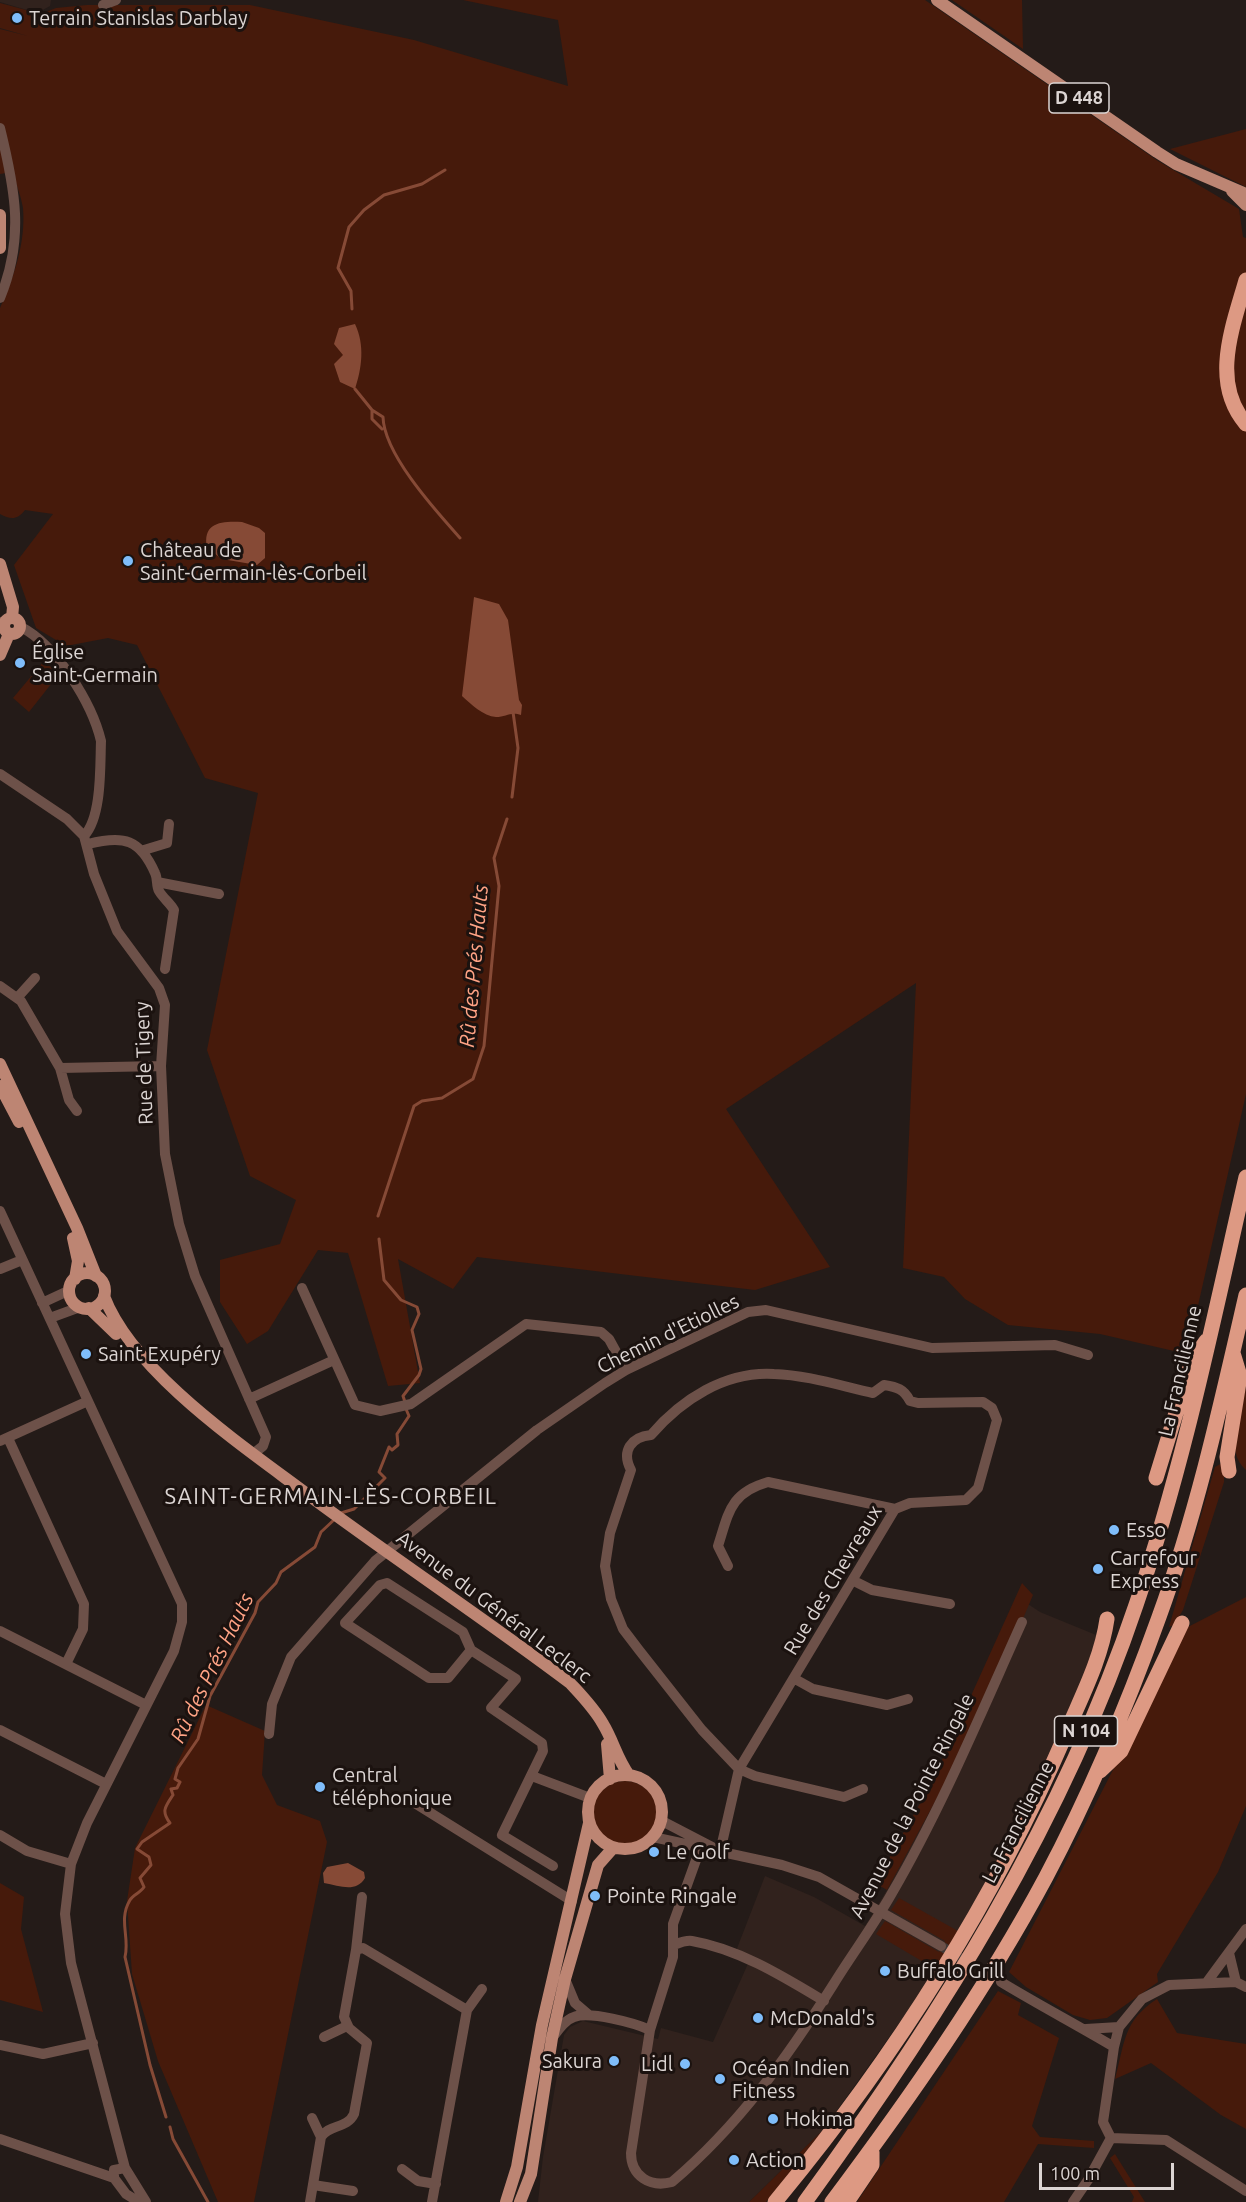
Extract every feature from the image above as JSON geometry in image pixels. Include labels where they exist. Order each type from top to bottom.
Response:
[{"type":"highway","points":[[1246,280],[1227,353],[1226,375],[1231,400],[1246,424]]},
{"type":"highway","points":[[1246,307],[1233,362],[1236,388],[1246,412]]},
{"type":"highway","name":"La Francilienne","points":[[805,2202],[883,2091],[976,1948],[1009,1889],[1063,1782],[1102,1693],[1136,1608],[1167,1511],[1246,1177]]},
{"type":"highway","name":"N 104","points":[[832,2202],[938,2053],[997,1962],[1046,1876],[1094,1777],[1122,1714],[1164,1605],[1193,1514],[1246,1295]]},
{"type":"highway","points":[[1156,1478],[1192,1361],[1210,1336]]},
{"type":"highway","points":[[1229,1471],[1227,1457],[1240,1376],[1233,1353]]},
{"type":"highway","points":[[775,2202],[858,2095],[905,2026],[989,1891],[1050,1770],[1101,1652],[1107,1619]]},
{"type":"highway","points":[[1094,1777],[1121,1751],[1182,1623]]},
{"type":"highway","points":[[787,2202],[868,2098],[883,2091]]},
{"type":"highway","points":[[847,2202],[872,2165],[873,2146]]},
{"type":"main road","name":"D 448","points":[[937,0],[1176,164],[1246,194]]},
{"type":"main road","name":"D 448","points":[[1227,186],[1246,205]]},
{"type":"main road","points":[[0,215],[0,248]]},
{"type":"main road","points":[[0,655],[13,607],[1,569]]},
{"type":"main road","name":"Avenue du Général Leclerc","points":[[0,1064],[96,1276],[104,1284],[104,1296],[112,1315],[163,1378],[188,1402],[336,1519]]},
{"type":"main road","name":"Avenue du Général Leclerc","points":[[0,1073],[28,1123]]},
{"type":"main road","points":[[0,1086],[70,1229],[78,1261],[72,1284]]},
{"type":"main road","points":[[72,1284],[82,1274],[96,1276]]},
{"type":"main road","name":"Avenue du Général Leclerc","points":[[72,1284],[72,1300],[104,1320],[145,1369],[181,1405],[336,1519],[570,1683],[592,1706],[604,1726],[620,1763],[629,1775]]},
{"type":"main road","points":[[85,1308],[98,1305],[104,1296]]},
{"type":"main road","name":"Avenue du Général Leclerc","points":[[384,1553],[566,1688],[587,1709],[609,1748],[609,1779]]},
{"type":"main road","points":[[506,2202],[517,2167],[542,2025],[589,1824],[590,1798],[596,1789],[609,1779],[629,1775],[652,1787],[662,1809],[662,1821],[653,1837],[634,1848],[613,1848],[595,1835],[589,1824]]},
{"type":"main road","points":[[520,2202],[531,2174],[552,2038],[566,1979],[598,1865],[613,1848]]},
{"type":"street","points":[[103,5],[116,0]]},
{"type":"street","points":[[0,129],[17,215],[12,260],[0,298]]},
{"type":"street","points":[[9,625],[48,646],[81,695],[99,732],[101,741],[95,816],[86,840]]},
{"type":"street","points":[[0,774],[68,819],[86,840],[130,842],[144,850],[160,893],[174,910],[165,969]]},
{"type":"street","points":[[144,850],[167,843],[170,824]]},
{"type":"street","name":"Rue de Tigery","points":[[86,840],[94,874],[117,931],[159,988],[165,1005],[161,1066],[165,1154],[179,1224],[195,1276],[266,1437],[263,1446],[253,1454]]},
{"type":"street","points":[[157,882],[219,894]]},
{"type":"street","points":[[16,998],[35,978]]},
{"type":"street","points":[[0,986],[21,1001],[60,1068],[69,1100],[77,1111]]},
{"type":"street","points":[[60,1068],[161,1066]]},
{"type":"street","points":[[0,1211],[182,1604],[179,1638],[106,1784],[71,1864],[66,1891],[66,1930],[71,1963],[125,2168],[146,2202]]},
{"type":"street","points":[[0,1269],[22,1260]]},
{"type":"street","points":[[42,1303],[72,1284]]},
{"type":"street","points":[[302,1288],[355,1405],[380,1411],[411,1404],[526,1324],[601,1332],[609,1339],[626,1370]]},
{"type":"street","points":[[50,1317],[85,1308]]},
{"type":"street","name":"Chemin d'Etiolles","points":[[268,1734],[272,1704],[291,1658],[299,1645],[384,1553],[537,1430],[626,1370],[748,1312],[766,1310],[932,1348],[1055,1345],[1088,1355]]},
{"type":"street","points":[[249,1399],[334,1360]]},
{"type":"street","name":"Rue des Chevreaux","points":[[720,1852],[739,1769],[854,1581],[895,1509],[910,1503],[966,1500],[972,1496],[978,1488],[997,1420],[992,1408],[982,1402],[918,1403],[910,1401],[906,1392],[897,1387],[885,1386],[873,1393],[773,1373],[735,1379],[698,1393],[665,1419],[651,1435],[640,1437],[628,1446],[625,1459],[631,1470],[610,1533],[605,1566],[610,1599],[623,1629],[702,1730],[739,1769]]},
{"type":"street","points":[[66,1664],[83,1629],[84,1604],[4,1439],[88,1401]]},
{"type":"street","points":[[728,1566],[718,1546],[730,1508],[738,1496],[752,1486],[768,1482],[895,1509]]},
{"type":"street","points":[[854,1581],[872,1590],[950,1604]]},
{"type":"street","points":[[471,1650],[448,1678],[429,1678],[345,1623],[380,1585],[387,1583],[463,1632],[471,1650],[516,1679],[491,1708],[542,1743],[543,1751],[502,1834],[553,1866]]},
{"type":"street","name":"Avenue de la Pointe Ringale","points":[[700,1849],[673,1924],[674,1945],[664,1989],[651,2030],[631,2158],[632,2167],[638,2176],[649,2182],[664,2184],[672,2182],[727,2130],[764,2086],[824,2001],[893,1892],[964,1750],[1022,1622]]},
{"type":"street","points":[[0,1631],[146,1705]]},
{"type":"street","points":[[795,1678],[813,1689],[887,1705],[908,1699]]},
{"type":"street","points":[[0,1730],[106,1784]]},
{"type":"street","points":[[739,1769],[755,1776],[844,1797],[863,1789]]},
{"type":"street","points":[[532,1776],[590,1798]]},
{"type":"street","points":[[413,1802],[572,1901]]},
{"type":"street","points":[[662,1821],[720,1852]]},
{"type":"street","points":[[0,1835],[27,1851],[71,1864]]},
{"type":"street","points":[[653,1837],[782,1865],[819,1877],[941,1946]]},
{"type":"street","points":[[310,2202],[321,2137],[327,2130],[348,2123],[354,2114],[367,2043],[347,2026],[344,2017],[356,1950],[362,1897]]},
{"type":"street","points":[[1207,1982],[1246,1929]]},
{"type":"street","points":[[674,1945],[690,1940],[736,1956],[777,1973],[824,2001]]},
{"type":"street","points":[[356,1950],[368,1949],[467,2010]]},
{"type":"street","points":[[1112,2138],[1104,2122],[1114,2047],[1119,2027],[1142,1999],[1169,1985],[1207,1982],[1241,1984],[1229,1953]]},
{"type":"street","points":[[566,1979],[575,2003],[589,2015]]},
{"type":"street","points":[[1001,1982],[1114,2047]]},
{"type":"street","points":[[432,2202],[467,2010],[482,1989]]},
{"type":"street","points":[[552,2038],[562,2024],[574,2017],[589,2015],[651,2030]]},
{"type":"street","points":[[324,2037],[347,2026]]},
{"type":"street","points":[[1086,2029],[1119,2027]]},
{"type":"street","points":[[0,2045],[43,2054],[93,2043]]},
{"type":"street","points":[[312,2118],[321,2137]]},
{"type":"street","points":[[1112,2138],[1166,2140],[1246,2191]]},
{"type":"street","points":[[1073,2202],[1112,2138]]},
{"type":"street","points":[[0,2139],[114,2178]]},
{"type":"street","points":[[125,2168],[114,2170],[114,2178],[124,2198],[139,2202]]},
{"type":"street","points":[[402,2169],[418,2181],[436,2184]]},
{"type":"street","points":[[313,2185],[353,2191]]},
{"type":"shaded area","points":[[0,0],[51,0],[50,6],[37,13],[0,2]]},
{"type":"shaded area","points":[[463,0],[925,0],[1158,161],[1239,209],[1243,237],[1246,238],[1246,1094],[1187,1354],[1100,1334],[1008,1325],[965,1299],[944,1277],[903,1268],[916,983],[726,1109],[830,1267],[755,1290],[477,1257],[453,1289],[398,1259],[420,1383],[388,1386],[348,1253],[318,1250],[268,1331],[247,1344],[220,1302],[220,1260],[280,1244],[296,1200],[250,1176],[207,1050],[258,793],[205,778],[137,645],[108,638],[66,646],[36,628],[14,565],[53,514],[25,510],[19,516],[11,518],[0,514],[0,308],[21,246],[23,208],[12,172],[0,174],[0,29],[28,36],[0,28],[0,3],[37,13],[36,16],[56,8],[87,5],[250,5],[414,40],[568,86],[558,20]]},
{"type":"shaded area","points":[[952,0],[1022,0],[1023,49]]},
{"type":"shaded area","points":[[1246,129],[1246,187],[1170,149]]},
{"type":"shaded area","points":[[355,324],[360,340],[361,356],[355,389],[340,382],[334,364],[343,355],[334,344],[339,328]]},
{"type":"shaded area","points":[[242,522],[259,528],[265,533],[265,558],[257,565],[222,559],[207,548],[208,533],[215,525]]},
{"type":"shaded area","points":[[474,597],[499,604],[508,620],[519,700],[522,705],[521,715],[491,716],[462,696]]},
{"type":"shaded area","points":[[44,661],[59,674],[29,712],[13,698]]},
{"type":"shaded area","points":[[1246,1387],[1246,1470],[1239,1462],[1235,1442]]},
{"type":"shaded area","points":[[1224,1462],[1224,1482],[1183,1610],[1174,1625],[1169,1627],[1215,1467]]},
{"type":"shaded area","points":[[1022,1583],[1033,1595],[982,1715],[887,1890],[875,1883],[932,1782]]},
{"type":"shaded area","points":[[1246,1597],[1246,1806],[1218,1872],[1157,1974],[1158,1982],[1107,2018],[1090,2020],[1073,2015],[1026,1987],[1009,1972],[1186,1628]]},
{"type":"shaded area","points":[[1028,1604],[1040,1612],[1101,1637],[1012,1836],[937,1970],[823,2130],[749,2202],[538,2202],[543,2157],[564,2035],[570,2027],[583,2021],[658,2039],[661,2028],[713,2042],[751,1957],[736,1951],[765,1876],[814,1897],[865,1926],[982,1715]]},
{"type":"shaded area","points":[[206,1705],[265,1731],[262,1775],[277,1805],[320,1821],[327,1842],[254,2202],[218,2202],[158,2061],[132,1974],[127,1901],[135,1848]]},
{"type":"shaded area","points":[[625,1781],[643,1787],[651,1795],[657,1813],[651,1831],[643,1839],[625,1845],[607,1839],[599,1831],[593,1813],[599,1795],[607,1787]]},
{"type":"shaded area","points":[[348,1863],[364,1872],[365,1878],[361,1883],[347,1887],[324,1883],[323,1873],[327,1867]]},
{"type":"shaded area","points":[[0,1883],[24,1897],[21,1929],[43,2012],[0,2000]]},
{"type":"shaded area","points":[[899,1898],[958,1931],[937,1970],[876,1934],[885,1921],[939,1952],[945,1941],[891,1910]]},
{"type":"shaded area","points":[[998,1991],[1021,2003],[1018,2015],[1059,2038],[1032,2126],[1040,2137],[1094,2141],[1094,2148],[1038,2144],[1004,2202],[857,2202]]},
{"type":"shaded area","points":[[1157,1999],[1177,2033],[1246,2044],[1246,2129],[1221,2115],[1151,2063],[1115,2079],[1131,2024],[1146,2007]]},
{"type":"shaded area","points":[[823,2130],[766,2202],[749,2202]]},
{"type":"shaded area","points":[[1115,2154],[1145,2202],[1132,2202],[1134,2197],[1110,2158]]},
{"type":"waterway","name":"Rû des Prés Hauts","points":[[352,309],[351,291],[338,268],[349,227],[364,210],[384,195],[422,184],[445,170]]},
{"type":"waterway","name":"Rû des Prés Hauts","points":[[355,389],[372,410],[383,417],[392,448],[401,464],[412,481],[460,538]]},
{"type":"waterway","name":"Rû des Prés Hauts","points":[[372,410],[372,419],[382,429]]},
{"type":"waterway","name":"Rû des Prés Hauts","points":[[512,797],[518,748],[513,712]]},
{"type":"waterway","name":"Rû des Prés Hauts","points":[[378,1216],[414,1106],[422,1101],[442,1098],[473,1079],[484,1046],[499,886],[494,858],[507,819]]},
{"type":"waterway","name":"Rû des Prés Hauts","points":[[379,1239],[384,1280],[401,1300],[417,1307],[419,1314],[412,1330],[421,1369],[403,1396],[405,1402]]},
{"type":"waterway","name":"Rû des Prés Hauts","points":[[341,1513],[354,1509],[385,1478],[379,1472],[389,1447],[392,1450],[398,1445],[397,1434],[409,1416],[406,1409]]},
{"type":"waterway","name":"Rû des Prés Hauts","points":[[166,2117],[150,2065],[125,1957],[124,1922],[127,1907],[131,1898],[144,1887],[140,1878],[151,1865],[149,1857],[137,1849],[142,1842],[170,1823],[165,1809],[173,1795],[171,1789],[177,1788],[180,1782],[175,1779],[178,1768],[198,1739],[210,1696],[255,1613],[258,1602],[276,1583],[281,1572],[315,1547],[321,1532],[336,1518]]},
{"type":"waterway","name":"Rû des Prés Hauts","points":[[170,2127],[173,2139],[208,2202]]},
{"type":"tunnel","points":[[941,1946],[994,1978]]},
{"type":"place","name":"Terrain Stanislas Darblay","points":[[17,18]]},
{"type":"place","name":"Château de Saint-Germain-lès-Corbeil","points":[[128,561]]},
{"type":"place","name":"Église Saint-Germain","points":[[20,663]]},
{"type":"place","name":"Saint Exupéry","points":[[86,1354]]},
{"type":"place","name":"Esso","points":[[1114,1530]]},
{"type":"place","name":"Carrefour Express","points":[[1098,1569]]},
{"type":"place","name":"Central téléphonique","points":[[320,1787]]},
{"type":"place","name":"Le Golf","points":[[654,1852]]},
{"type":"place","name":"Pointe Ringale","points":[[595,1896]]},
{"type":"place","name":"Buffalo Grill","points":[[885,1971]]},
{"type":"place","name":"McDonald's","points":[[758,2018]]},
{"type":"place","name":"Sakura","points":[[614,2061]]},
{"type":"place","name":"Lidl","points":[[685,2064]]},
{"type":"place","name":"Océan Indien Fitness","points":[[720,2079]]},
{"type":"place","name":"Hokima","points":[[773,2119]]},
{"type":"place","name":"Action","points":[[734,2160]]},
{"type":"district","name":"SAINT-GERMAIN-LÈS-CORBEIL","points":[[331,1497]]}]
